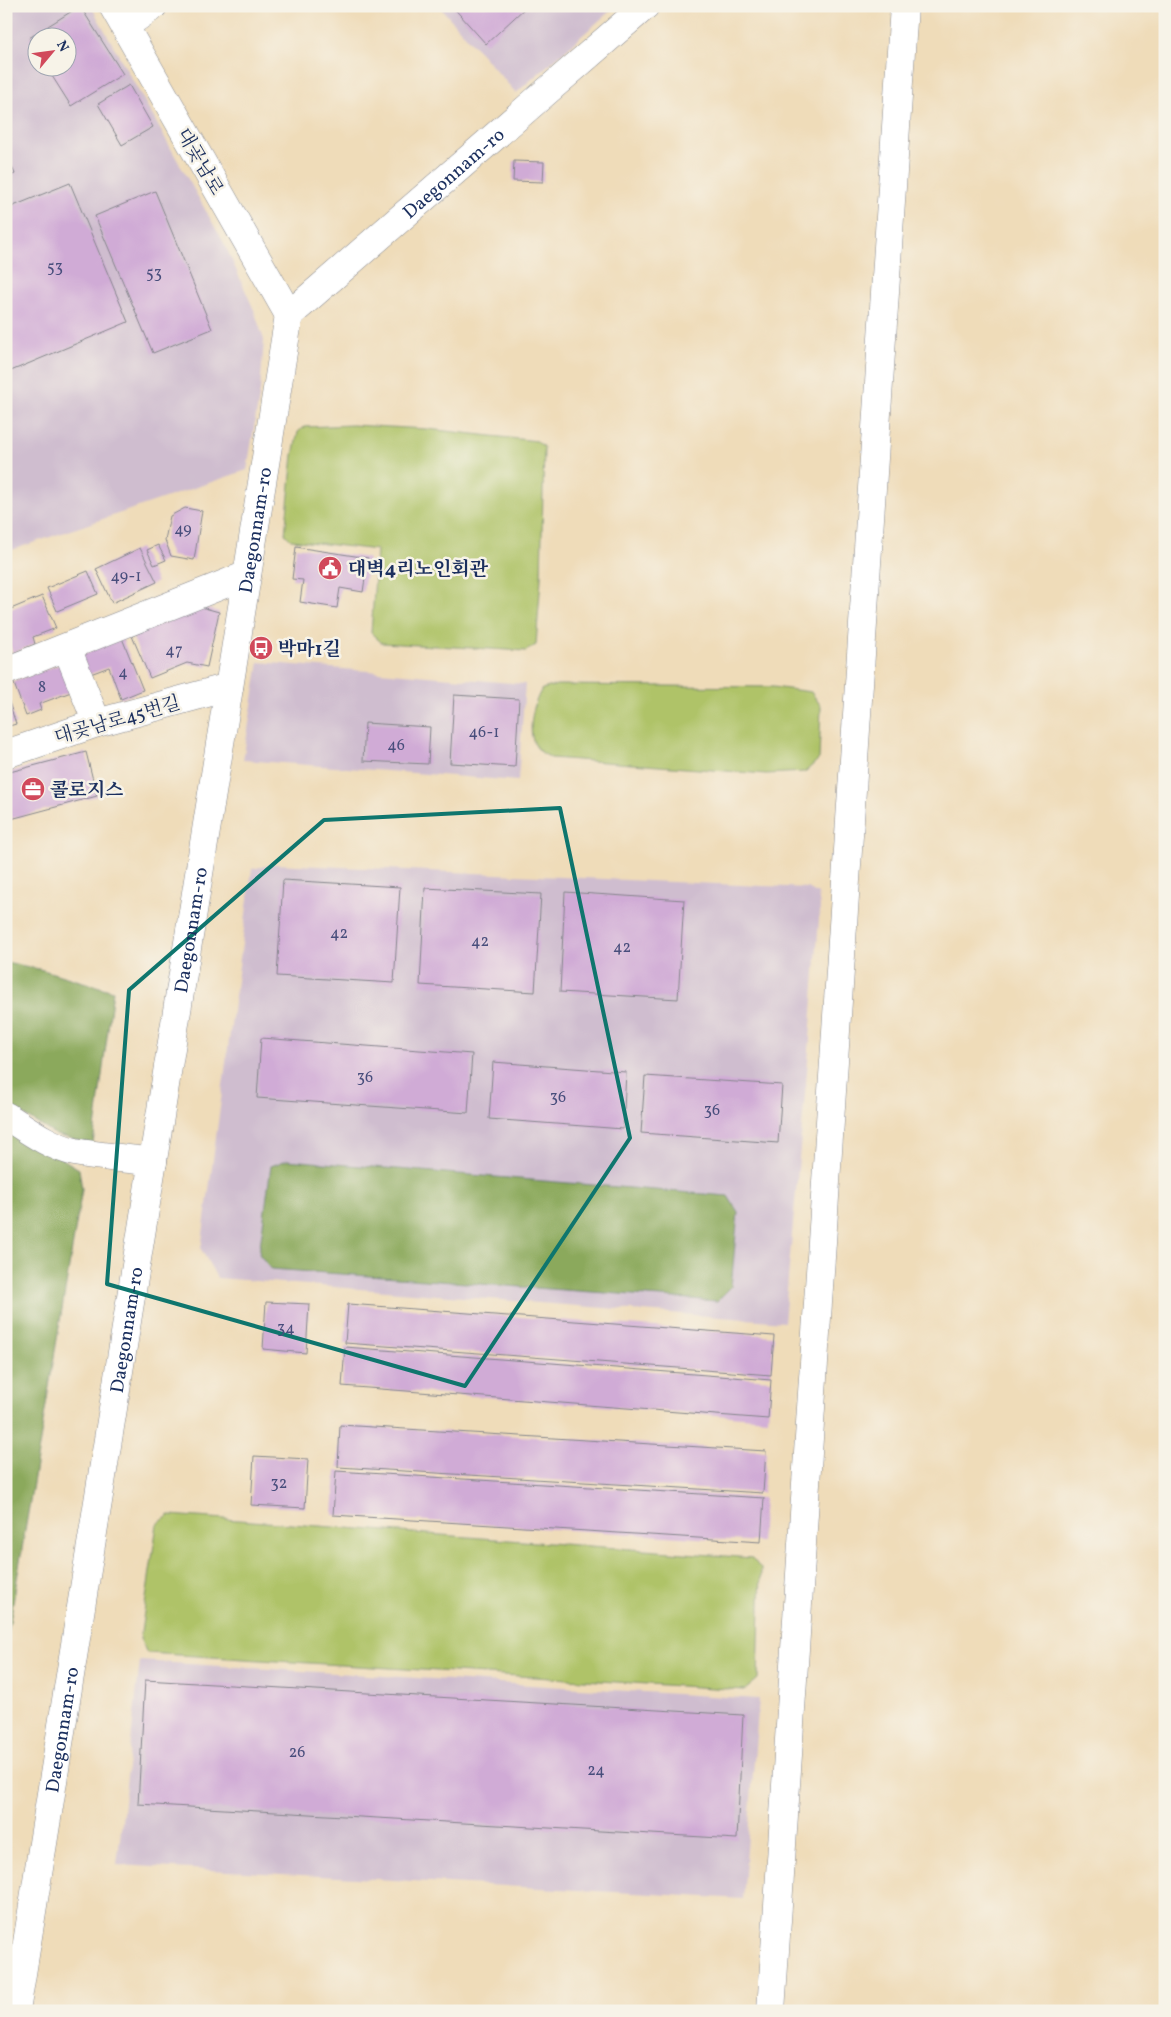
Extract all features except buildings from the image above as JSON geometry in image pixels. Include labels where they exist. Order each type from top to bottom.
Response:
[{"type":"street","points":[[119,16],[154,6]]},
{"type":"street","name":"Daegonnam-ro","points":[[16,2011],[289,315],[644,6]]},
{"type":"street","points":[[771,2011],[904,6]]},
{"type":"street","name":"대곶남로","points":[[119,16],[289,315]]},
{"type":"street","points":[[6,671],[68,648],[247,575]]},
{"type":"street","points":[[68,648],[96,723]]},
{"type":"street","name":"대곶남로45번길","points":[[6,754],[96,723],[229,687]]},
{"type":"street","points":[[6,1116],[55,1145],[75,1152],[153,1162]]},
{"type":"highlighted area","points":[[560,808],[630,1138],[465,1386],[107,1284],[129,990],[324,820]]},
{"type":"shaded area","points":[[6,6],[91,6],[225,245],[254,310],[264,340],[260,391],[247,470],[6,552]]},
{"type":"shaded area","points":[[439,6],[616,6],[516,93]]},
{"type":"shaded area","points":[[259,662],[525,684],[518,781],[243,760]]},
{"type":"shaded area","points":[[274,864],[808,888],[818,894],[820,906],[810,1039],[784,1322],[217,1278],[201,1249],[252,869]]},
{"type":"shaded area","points":[[140,1661],[759,1699],[743,1899],[117,1865]]},
{"type":"green space","points":[[352,425],[427,429],[537,441],[544,447],[541,578],[536,645],[526,651],[382,643],[371,633],[377,550],[291,540],[285,534],[293,455],[298,432],[304,427]]},
{"type":"green space","points":[[557,685],[773,687],[811,692],[821,706],[819,759],[805,772],[766,774],[551,758],[539,750],[534,743],[531,728],[533,710],[542,689]]},
{"type":"green space","points":[[6,962],[43,970],[113,991],[93,1144],[56,1135],[6,1104]]},
{"type":"green space","points":[[6,1125],[79,1169],[82,1189],[6,1645]]},
{"type":"green space","points":[[287,1160],[728,1196],[738,1212],[731,1287],[717,1301],[271,1269],[259,1254],[271,1166]]},
{"type":"green space","points":[[170,1515],[752,1558],[761,1569],[758,1679],[745,1690],[147,1653],[140,1639],[157,1524]]},
{"type":"place","name":"대벽4리노인회관","points":[[330,568]]},
{"type":"place","name":"박마1길","points":[[261,648]]},
{"type":"place","name":"콜로지스","points":[[33,789]]}]
